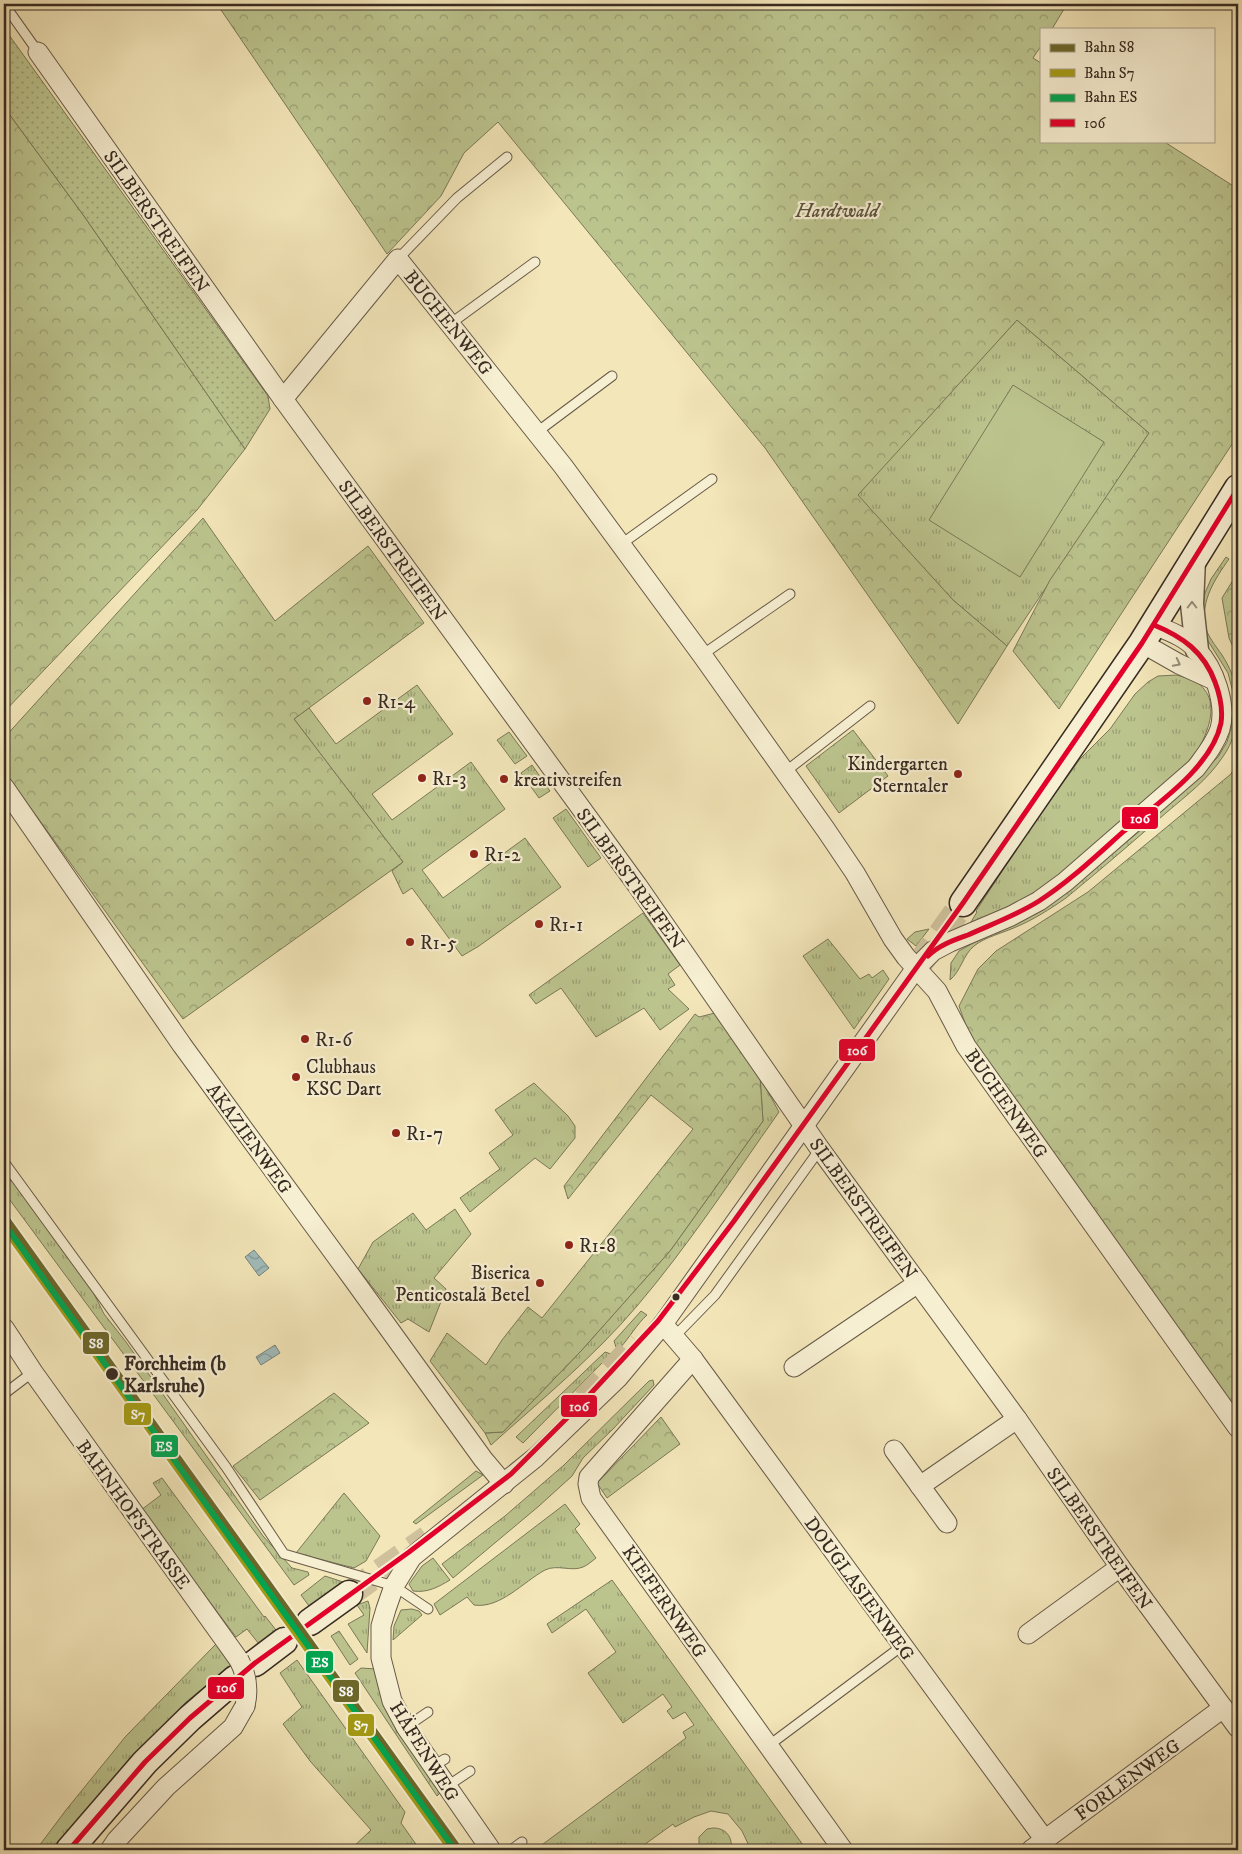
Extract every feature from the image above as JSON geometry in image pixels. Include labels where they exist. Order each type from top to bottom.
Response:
[{"type":"main road","points":[[963,903],[1148,634],[1238,488]]},
{"type":"main road","points":[[310,1622],[349,1594]]},
{"type":"main road","points":[[70,1850],[145,1762],[190,1718],[243,1668],[284,1641]]},
{"type":"street","name":"SILBERSTREIFEN","points":[[38,52],[283,398],[637,885],[820,1148],[1017,1420],[1120,1567],[1238,1728]]},
{"type":"street","points":[[283,398],[398,259]]},
{"type":"street","name":"BUCHENWEG","points":[[398,259],[537,432],[702,655],[855,873],[893,938],[937,991],[966,1046],[1238,1428]]},
{"type":"street","points":[[1194,560],[1192,604],[1197,650]]},
{"type":"street","points":[[1148,634],[1182,638],[1197,650]]},
{"type":"street","points":[[1148,634],[1179,664],[1214,680]]},
{"type":"street","name":"HÄFENWEG","points":[[491,1850],[446,1787],[439,1763],[406,1727],[392,1702],[381,1658],[381,1626],[394,1586],[412,1557],[536,1457],[668,1331],[804,1125],[916,968],[933,951],[1011,916],[1052,892],[1196,768],[1209,751],[1220,728],[1223,713],[1220,691],[1207,664],[1197,650]]},
{"type":"street","name":"AKAZIENWEG","points":[[4,787],[182,1045],[354,1279],[483,1459],[504,1484]]},
{"type":"street","points":[[794,1367],[918,1283]]},
{"type":"street","name":"BAHNHOFSTRASSE","points":[[4,1328],[33,1372],[243,1668],[247,1680],[245,1706],[233,1727],[166,1787],[110,1850]]},
{"type":"street","name":"DOUGLASIENWEG","points":[[668,1331],[693,1359],[902,1646],[1038,1845]]},
{"type":"street","name":"KIEFERNWEG","points":[[693,1359],[592,1474],[588,1484],[591,1498],[843,1850]]},
{"type":"street","points":[[920,1486],[1017,1420]]},
{"type":"street","points":[[894,1450],[947,1523]]},
{"type":"street","points":[[1028,1634],[1120,1567]]},
{"type":"street","name":"FORLENWEG","points":[[1038,1845],[1223,1708]]},
{"type":"lane","name":"SILBERSTREIFEN","points":[[4,4],[38,52]]},
{"type":"lane","name":"BUCHENWEG","points":[[398,259],[457,198],[507,157]]},
{"type":"lane","points":[[450,324],[536,262]]},
{"type":"lane","points":[[537,432],[612,376]]},
{"type":"lane","points":[[620,545],[712,479]]},
{"type":"lane","points":[[702,655],[790,594]]},
{"type":"lane","points":[[784,772],[870,706]]},
{"type":"lane","points":[[668,1331],[715,1295],[820,1148]]},
{"type":"lane","points":[[4,1162],[226,1467],[284,1554],[394,1586],[428,1610]]},
{"type":"lane","points":[[4,1394],[33,1372]]},
{"type":"lane","points":[[768,1746],[902,1646]]},
{"type":"lane","points":[[406,1727],[428,1712]]},
{"type":"lane","points":[[446,1787],[470,1771]]},
{"type":"lane","points":[[510,1850],[522,1842]]},
{"type":"green space","name":"Hardtwald","points":[[217,4],[1067,4],[1053,28],[1040,28],[1040,48],[1033,58],[1040,62],[1040,142],[1165,142],[1238,189],[1238,435],[1059,709],[1013,651],[1050,580],[1149,433],[1017,320],[858,495],[953,600],[1007,646],[958,724],[765,448],[498,122],[464,153],[441,196],[387,254]]},
{"type":"green space","points":[[4,28],[268,396],[270,409],[245,449],[84,216],[4,107]]},
{"type":"green space","points":[[4,107],[84,216],[245,449],[197,510],[4,712]]},
{"type":"green space","points":[[1017,320],[1149,433],[1007,646],[953,600],[857,495]]},
{"type":"green space","points":[[1013,385],[1104,442],[1020,577],[929,520]]},
{"type":"green space","points":[[203,518],[275,621],[368,546],[424,623],[294,719],[403,862],[183,1019],[4,771],[4,738]]},
{"type":"green space","points":[[1226,557],[1229,559],[1210,590],[1204,616],[1208,633],[1227,664],[1237,692],[1237,721],[1228,749],[1216,766],[1196,787],[1066,898],[1029,921],[978,943],[970,950],[950,980],[951,963],[959,951],[1076,884],[1142,829],[1218,757],[1227,742],[1231,728],[1234,696],[1228,673],[1205,636],[1202,613],[1205,593],[1211,579]]},
{"type":"green space","points":[[1238,572],[1238,658],[1229,638],[1222,598]]},
{"type":"green space","points":[[1177,675],[1195,681],[1205,690],[1210,700],[1211,712],[1205,736],[1187,768],[1052,883],[1017,904],[988,917],[971,922],[976,911],[1031,827],[1080,759],[1110,729],[1135,694],[1148,682],[1158,676]]},
{"type":"green space","points":[[417,685],[453,734],[372,794],[392,820],[471,762],[505,809],[422,870],[443,898],[525,838],[561,887],[479,946],[462,956],[412,888],[403,894],[392,871],[403,862],[294,719],[309,708],[336,744]]},
{"type":"green space","points":[[853,730],[888,776],[839,813],[806,766]]},
{"type":"green space","points":[[509,732],[527,756],[515,764],[497,740]]},
{"type":"green space","points":[[1238,761],[1238,1415],[972,1043],[959,1006],[978,969],[996,951],[1088,892],[1231,774]]},
{"type":"green space","points":[[532,765],[550,791],[539,798],[521,773]]},
{"type":"green space","points":[[566,809],[601,858],[588,867],[553,818]]},
{"type":"green space","points":[[643,913],[680,965],[668,974],[675,985],[668,989],[689,1009],[660,1030],[644,1008],[596,1037],[561,988],[536,1004],[529,995]]},
{"type":"green space","points":[[929,929],[916,946],[907,939],[915,932]]},
{"type":"green space","points":[[828,939],[860,979],[869,974],[872,978],[883,970],[889,979],[854,1029],[803,956]]},
{"type":"green space","points":[[715,1013],[760,1077],[763,1121],[670,1251],[581,1351],[503,1432],[485,1433],[430,1361],[447,1333],[486,1365],[502,1340],[528,1307],[542,1318],[693,1129],[651,1095],[568,1199],[564,1186],[695,1014],[699,1017]]},
{"type":"green space","points":[[760,1077],[779,1112],[693,1235],[637,1306],[603,1343],[567,1378],[491,1445],[485,1433],[503,1432],[581,1351],[670,1251],[763,1121]]},
{"type":"green space","points":[[534,1083],[568,1116],[575,1126],[575,1138],[550,1169],[535,1158],[470,1212],[460,1198],[500,1169],[489,1153],[513,1135],[495,1110]]},
{"type":"green space","points":[[4,1177],[17,1184],[87,1280],[104,1314],[126,1342],[263,1536],[292,1568],[308,1572],[309,1575],[294,1585],[4,1192]]},
{"type":"green space","points":[[455,1209],[471,1234],[434,1278],[446,1289],[429,1332],[408,1319],[401,1323],[358,1269],[373,1242],[413,1213],[426,1230]]},
{"type":"green space","points":[[641,1311],[647,1315],[620,1348],[616,1347],[614,1341]]},
{"type":"green space","points":[[605,1352],[611,1354],[523,1443],[516,1437]]},
{"type":"green space","points":[[653,1380],[654,1385],[583,1458],[572,1476],[453,1578],[442,1564],[505,1516],[564,1465],[649,1381]]},
{"type":"green space","points":[[334,1393],[369,1423],[260,1500],[233,1466]]},
{"type":"green space","points":[[661,1417],[680,1444],[607,1498],[597,1483]]},
{"type":"green space","points":[[476,1471],[483,1475],[416,1524],[413,1522]]},
{"type":"green space","points":[[162,1478],[264,1617],[276,1630],[259,1644],[247,1629],[236,1637],[141,1510],[161,1495],[153,1483]]},
{"type":"green space","points":[[344,1493],[380,1536],[366,1561],[354,1568],[296,1553]]},
{"type":"green space","points":[[565,1504],[580,1524],[575,1529],[596,1558],[579,1568],[550,1568],[545,1570],[511,1594],[493,1603],[474,1605],[467,1597],[440,1615],[434,1604]]},
{"type":"green space","points":[[433,1558],[450,1580],[428,1590],[413,1591],[409,1584],[422,1566]]},
{"type":"green space","points":[[325,1576],[343,1582],[309,1606],[301,1595]]},
{"type":"green space","points":[[612,1580],[803,1845],[796,1850],[751,1850],[742,1831],[728,1814],[711,1811],[675,1827],[673,1824],[637,1850],[535,1850],[686,1738],[683,1732],[694,1725],[685,1712],[673,1719],[667,1711],[672,1707],[663,1694],[623,1723],[588,1673],[616,1652],[586,1609],[552,1633],[547,1624]]},
{"type":"green space","points":[[368,1601],[370,1608],[367,1653],[348,1624],[364,1615],[357,1605]]},
{"type":"green space","points":[[412,1609],[419,1611],[422,1615],[393,1640],[394,1626],[401,1610]]},
{"type":"green space","points":[[339,1631],[358,1659],[350,1665],[331,1636]]},
{"type":"green space","points":[[216,1644],[231,1666],[186,1702],[82,1817],[56,1850],[36,1850],[126,1736]]},
{"type":"green space","points":[[297,1660],[405,1812],[401,1823],[420,1850],[350,1850],[371,1830],[310,1761],[283,1724],[302,1707],[280,1673]]},
{"type":"green space","points":[[361,1668],[376,1669],[441,1792],[437,1796],[355,1673]]},
{"type":"green space","points":[[718,1828],[728,1834],[731,1841],[731,1850],[699,1850],[699,1837],[707,1829]]},
{"type":"water","points":[[254,1250],[269,1268],[259,1276],[245,1257]]},
{"type":"water","points":[[275,1345],[280,1353],[261,1365],[256,1357]]},
{"type":"tunnel","points":[[918,966],[963,903]]},
{"type":"tunnel","points":[[585,1400],[638,1342]]},
{"type":"tunnel","points":[[349,1594],[428,1538]]},
{"type":"rail line","name":"S8","points":[[4,1215],[460,1850]]},
{"type":"rail line","name":"S7","points":[[4,1228],[451,1850]]},
{"type":"rail line","name":"ES","points":[[10,1232],[452,1846]]},
{"type":"transit line","name":"106","points":[[69,1850],[145,1762],[190,1718],[255,1663],[409,1552],[511,1474],[579,1406],[658,1321],[734,1221],[963,903],[1142,643],[1238,488]]},
{"type":"transit line","name":"106","points":[[928,956],[952,941],[1031,906],[1050,893],[1167,797],[1207,755],[1216,739],[1221,723],[1221,702],[1215,682],[1199,654],[1183,640],[1154,625]]},
{"type":"place","name":"R1-4","points":[[367,701]]},
{"type":"place","name":"Kindergarten Sterntaler","points":[[958,774]]},
{"type":"place","name":"R1-3","points":[[422,778]]},
{"type":"place","name":"kreativstreifen","points":[[504,779]]},
{"type":"place","name":"R1-2","points":[[474,854]]},
{"type":"place","name":"R1-1","points":[[539,924]]},
{"type":"place","name":"R1-5","points":[[410,942]]},
{"type":"place","name":"R1-6","points":[[305,1039]]},
{"type":"place","name":"Clubhaus KSC Dart","points":[[296,1077]]},
{"type":"place","name":"R1-7","points":[[396,1133]]},
{"type":"place","name":"R1-8","points":[[569,1245]]},
{"type":"place","name":"Biserica Penticostală Betel","points":[[540,1283]]},
{"type":"place","name":"Forchheim (b Karlsruhe)","points":[[112,1374]]}]
